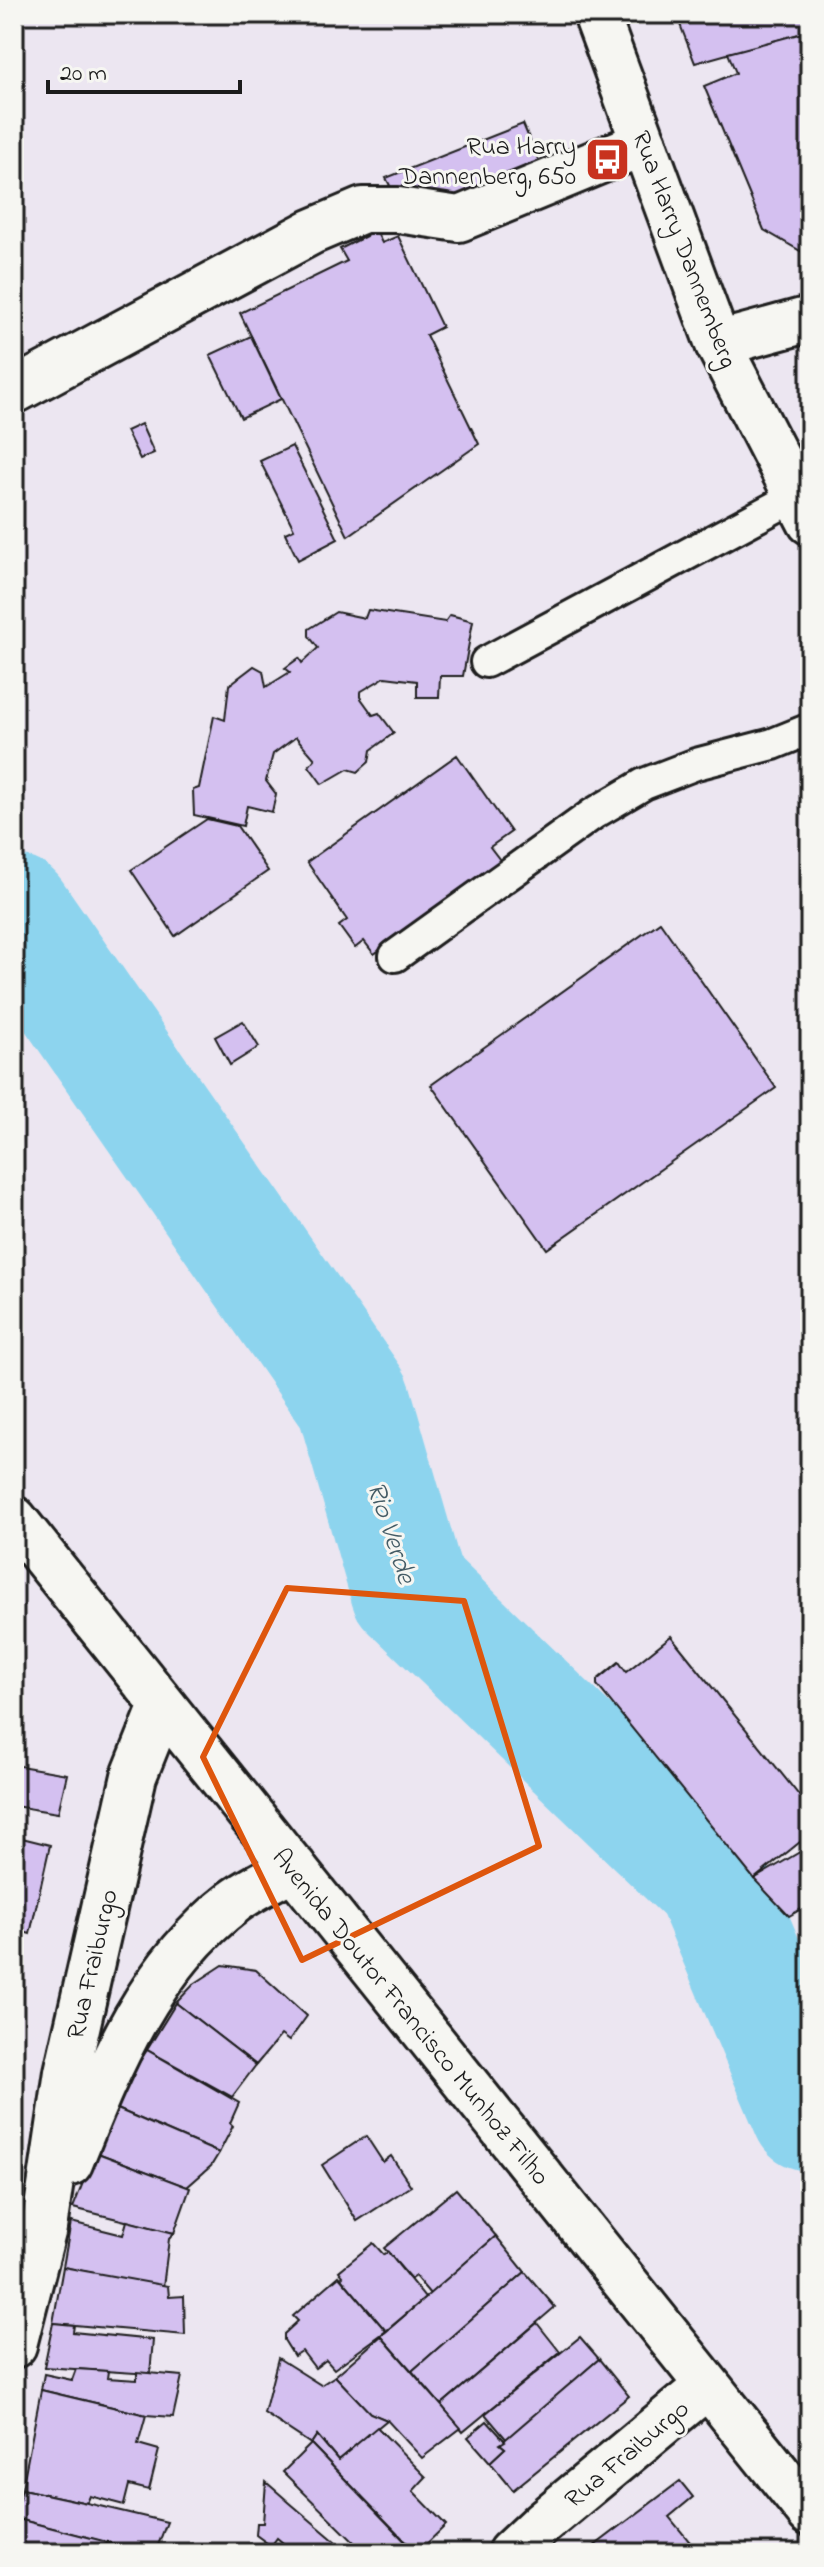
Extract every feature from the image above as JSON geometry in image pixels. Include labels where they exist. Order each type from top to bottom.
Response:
[{"type":"street","name":"Rua Harry Dannemberg","points":[[596,14],[718,344],[803,509]]},
{"type":"street","points":[[14,391],[311,232],[363,210],[398,210],[459,219],[644,143]]},
{"type":"street","points":[[718,344],[810,319]]},
{"type":"street","name":"Avenida Doutor Francisco Munhoz Filho","points":[[14,1519],[810,2513]]},
{"type":"street","name":"Rua Fraiburgo","points":[[14,2345],[44,2228],[67,2072],[130,1791],[162,1706]]},
{"type":"street","name":"Rua Fraiburgo","points":[[44,2228],[102,2084],[140,2007],[189,1943],[236,1900],[294,1867]]},
{"type":"street","name":"Rua Fraiburgo","points":[[510,2553],[707,2386]]},
{"type":"lane","points":[[486,662],[803,509]]},
{"type":"lane","points":[[395,956],[593,814],[644,784],[696,764],[773,744],[810,729]]},
{"type":"highlighted area","points":[[287,1588],[464,1601],[539,1846],[302,1960],[203,1757]]},
{"type":"building","points":[[676,14],[810,14],[810,31],[695,63]]},
{"type":"building","points":[[810,31],[810,250],[804,253],[764,230],[704,86],[736,73],[728,53]]},
{"type":"building","points":[[523,124],[543,171],[415,210],[394,193],[386,178]]},
{"type":"building","points":[[376,231],[382,243],[398,236],[442,327],[426,335],[479,444],[348,536],[240,313],[347,261],[340,249]]},
{"type":"building","points":[[251,336],[281,399],[241,418],[210,355]]},
{"type":"building","points":[[141,424],[154,453],[140,459],[126,431]]},
{"type":"building","points":[[292,446],[338,539],[298,560],[285,533],[294,529],[260,461]]},
{"type":"building","points":[[368,610],[445,622],[450,615],[473,621],[463,676],[440,676],[439,697],[417,697],[417,681],[385,677],[360,692],[360,697],[373,715],[379,713],[394,733],[371,750],[369,762],[358,772],[348,769],[322,784],[309,766],[315,759],[296,737],[273,754],[266,781],[276,794],[272,812],[247,806],[243,826],[194,815],[193,790],[199,788],[214,716],[225,720],[229,685],[254,666],[263,671],[266,687],[290,672],[285,668],[299,658],[302,663],[318,648],[309,636],[309,629],[336,612],[365,618]]},
{"type":"building","points":[[457,755],[511,832],[490,847],[506,868],[446,902],[374,954],[364,941],[355,948],[339,926],[347,920],[307,862]]},
{"type":"building","points":[[207,819],[237,826],[268,871],[175,936],[131,870]]},
{"type":"building","points":[[660,922],[776,1088],[547,1249],[431,1085]]},
{"type":"building","points":[[243,1021],[259,1047],[230,1065],[215,1037]]},
{"type":"building","points":[[671,1636],[810,1809],[810,1834],[754,1879],[597,1685],[597,1680],[619,1662],[626,1672]]},
{"type":"building","points":[[14,1765],[67,1774],[58,1813],[14,1806]]},
{"type":"building","points":[[14,1836],[50,1845],[30,1934],[14,1929]]},
{"type":"building","points":[[810,1846],[810,1904],[789,1916],[754,1879]]},
{"type":"building","points":[[223,1965],[256,1970],[307,2016],[289,2041],[281,2035],[256,2065],[176,2003],[194,1984]]},
{"type":"building","points":[[176,2003],[256,2065],[232,2097],[147,2050]]},
{"type":"building","points":[[147,2050],[239,2103],[230,2123],[233,2126],[219,2153],[115,2108],[121,2091]]},
{"type":"building","points":[[115,2108],[219,2153],[211,2166],[187,2187],[95,2152]]},
{"type":"building","points":[[366,2136],[383,2162],[391,2156],[411,2186],[357,2221],[322,2165]]},
{"type":"building","points":[[95,2152],[190,2188],[174,2233],[73,2208]]},
{"type":"building","points":[[456,2189],[496,2236],[430,2294],[415,2276],[411,2279],[384,2248]]},
{"type":"building","points":[[127,2221],[174,2233],[169,2239],[163,2287],[63,2267],[71,2222],[123,2235]]},
{"type":"building","points":[[496,2236],[525,2272],[412,2371],[381,2336]]},
{"type":"building","points":[[373,2243],[384,2255],[388,2252],[425,2298],[386,2331],[341,2278],[343,2276],[339,2271]]},
{"type":"building","points":[[63,2267],[168,2286],[169,2297],[184,2296],[185,2335],[53,2323]]},
{"type":"building","points":[[525,2272],[555,2307],[441,2405],[412,2371]]},
{"type":"building","points":[[339,2276],[386,2331],[334,2369],[326,2360],[315,2368],[302,2351],[294,2356],[284,2340],[284,2334],[298,2321],[293,2316]]},
{"type":"building","points":[[53,2323],[74,2325],[73,2332],[153,2340],[150,2374],[44,2367]]},
{"type":"building","points":[[537,2323],[560,2352],[463,2432],[441,2405]]},
{"type":"building","points":[[381,2336],[461,2428],[422,2458],[387,2420],[370,2413],[335,2376]]},
{"type":"building","points":[[580,2337],[599,2359],[507,2440],[485,2414]]},
{"type":"building","points":[[278,2358],[321,2385],[335,2376],[370,2413],[387,2420],[338,2460],[317,2435],[311,2444],[264,2413]]},
{"type":"building","points":[[599,2359],[629,2396],[513,2490],[490,2462],[505,2448],[500,2444]]},
{"type":"building","points":[[76,2369],[108,2371],[107,2378],[137,2380],[137,2372],[182,2376],[173,2417],[146,2415],[41,2390],[44,2374],[72,2380]]},
{"type":"building","points":[[41,2390],[146,2415],[138,2444],[159,2450],[149,2490],[129,2485],[124,2505],[90,2496],[87,2503],[22,2489]]},
{"type":"building","points":[[487,2421],[505,2441],[500,2444],[505,2448],[490,2462],[468,2437]]},
{"type":"building","points":[[377,2427],[426,2477],[413,2491],[446,2525],[417,2553],[311,2444],[317,2435],[338,2460]]},
{"type":"building","points":[[311,2444],[416,2553],[365,2553],[283,2472]]},
{"type":"building","points":[[680,2481],[693,2497],[669,2517],[699,2553],[585,2553]]},
{"type":"building","points":[[266,2482],[349,2553],[295,2553],[277,2538],[271,2546],[256,2535],[257,2523],[263,2523]]},
{"type":"building","points":[[22,2489],[167,2522],[155,2553],[147,2553],[14,2518]]},
{"type":"building","points":[[14,2518],[107,2542],[104,2553],[14,2553]]},
{"type":"waterway","name":"Rio Verde","points":[[14,913],[354,1401],[408,1589],[712,1882],[810,2113]]},
{"type":"place","name":"Rua Harry Dannenberg, 650","points":[[607,160]]}]
